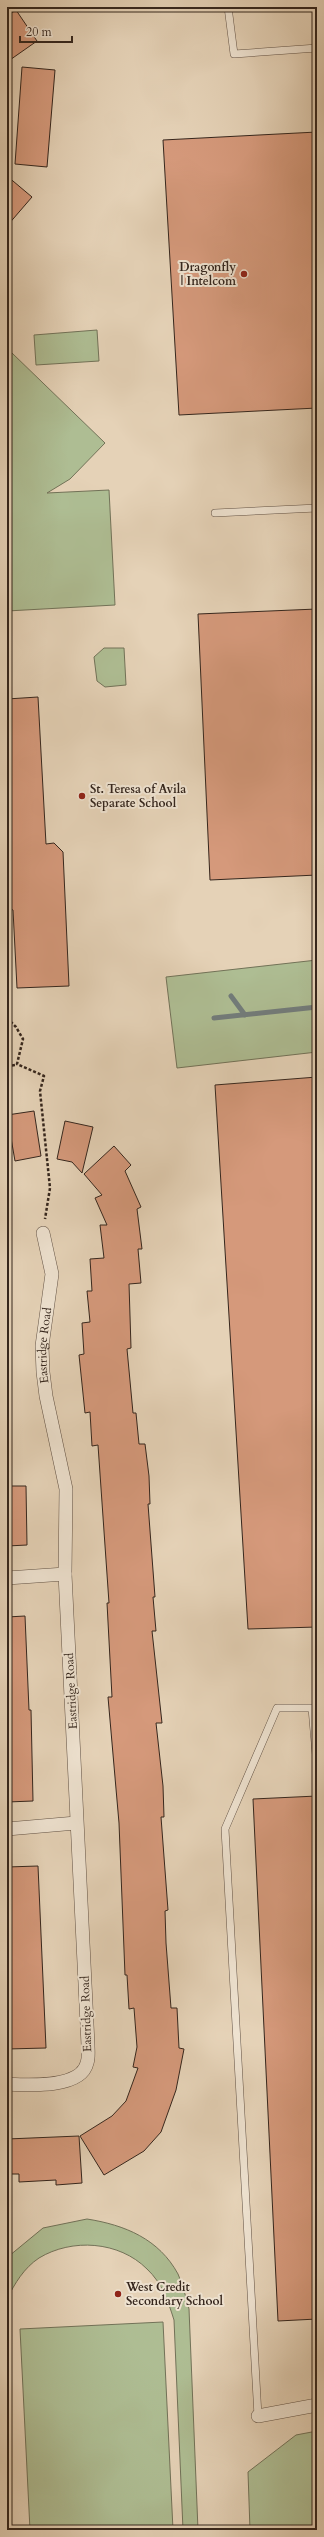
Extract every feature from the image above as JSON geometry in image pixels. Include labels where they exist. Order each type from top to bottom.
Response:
[{"type":"street","name":"Eastridge Road","points":[[7,2084],[47,2085],[75,2078],[87,2065],[88,2044],[65,1574],[66,1489],[46,1396],[43,1372],[42,1346],[52,1274],[43,1233]]},
{"type":"street","points":[[7,1578],[65,1574]]},
{"type":"street","points":[[7,1829],[76,1823]]},
{"type":"street","points":[[258,2416],[317,2405]]},
{"type":"lane","points":[[228,7],[234,54],[317,48]]},
{"type":"lane","points":[[215,513],[317,508]]},
{"type":"lane","points":[[258,2416],[225,1829],[277,1708],[314,1708],[317,1766]]},
{"type":"path","points":[[7,954],[12,954]]},
{"type":"path","points":[[7,1018],[16,1027],[23,1039],[16,1064]]},
{"type":"path","points":[[7,1066],[16,1064],[44,1076],[40,1091],[50,1188],[43,1233]]},
{"type":"green space","points":[[97,330],[99,361],[36,365],[34,335]]},
{"type":"green space","points":[[7,352],[12,353],[105,443],[70,479],[47,493],[109,490],[115,605],[7,611]]},
{"type":"green space","points":[[104,648],[124,648],[126,685],[105,687],[97,681],[94,657]]},
{"type":"green space","points":[[317,960],[317,1052],[177,1068],[166,977]]},
{"type":"green space","points":[[87,2219],[115,2225],[140,2236],[161,2251],[178,2274],[189,2309],[198,2530],[183,2530],[174,2320],[164,2293],[157,2280],[136,2260],[123,2253],[109,2248],[80,2245],[66,2247],[39,2258],[20,2276],[7,2299],[7,2259],[9,2256],[43,2228]]},
{"type":"green space","points":[[163,2322],[173,2530],[30,2530],[20,2329]]},
{"type":"green space","points":[[317,2431],[317,2530],[250,2530],[248,2472],[296,2435]]},
{"type":"green space","points":[[7,2449],[11,2530],[7,2530]]},
{"type":"building","points":[[16,10],[37,41],[7,62],[7,16]]},
{"type":"building","points":[[22,67],[55,70],[47,167],[15,164]]},
{"type":"building","name":"Dragonfly | Intelcom","points":[[317,132],[317,408],[179,415],[163,140]]},
{"type":"building","points":[[7,176],[32,197],[7,226]]},
{"type":"building","points":[[317,609],[317,875],[210,880],[198,614]]},
{"type":"building","points":[[38,697],[46,844],[54,843],[63,852],[69,986],[17,988],[13,910],[7,907],[7,699]]},
{"type":"building","points":[[317,1077],[317,1627],[248,1629],[215,1085]]},
{"type":"building","points":[[34,1111],[41,1156],[15,1161],[7,1115]]},
{"type":"building","points":[[65,1121],[93,1127],[82,1173],[72,1162],[57,1159]]},
{"type":"building","points":[[114,1146],[131,1165],[125,1171],[141,1207],[137,1209],[142,1249],[138,1249],[141,1283],[129,1284],[131,1348],[127,1349],[133,1413],[136,1413],[139,1444],[145,1444],[149,1476],[150,1504],[148,1504],[156,1631],[152,1631],[162,1723],[156,1723],[163,1786],[164,1817],[161,1817],[168,1910],[165,1911],[166,1943],[171,2008],[177,2008],[179,2048],[184,2049],[176,2090],[161,2132],[144,2151],[104,2175],[80,2136],[112,2116],[126,2101],[138,2068],[133,2067],[137,2047],[134,2008],[129,2009],[127,1975],[125,1975],[119,1823],[108,1697],[112,1697],[107,1603],[109,1603],[98,1445],[92,1446],[90,1412],[85,1413],[79,1355],[84,1354],[82,1323],[90,1322],[87,1291],[92,1291],[90,1259],[104,1258],[100,1225],[107,1225],[95,1198],[102,1195],[84,1174]]},
{"type":"building","points":[[7,1486],[26,1486],[27,1545],[7,1546]]},
{"type":"building","points":[[25,1616],[29,1710],[31,1710],[33,1801],[7,1802],[7,1617]]},
{"type":"building","points":[[317,1796],[317,2319],[278,2321],[253,1799]]},
{"type":"building","points":[[38,1866],[46,2048],[7,2049],[7,1867]]},
{"type":"building","points":[[79,2136],[82,2183],[56,2185],[56,2180],[19,2182],[19,2174],[7,2174],[7,2139]]},
{"type":"waterway","points":[[231,996],[245,1015]]},
{"type":"waterway","points":[[214,1018],[317,1007]]},
{"type":"place","name":"Dragonfly | Intelcom","points":[[244,274]]},
{"type":"place","name":"St. Teresa of Avila Separate School","points":[[82,796]]},
{"type":"place","name":"West Credit Secondary School","points":[[118,2294]]}]
